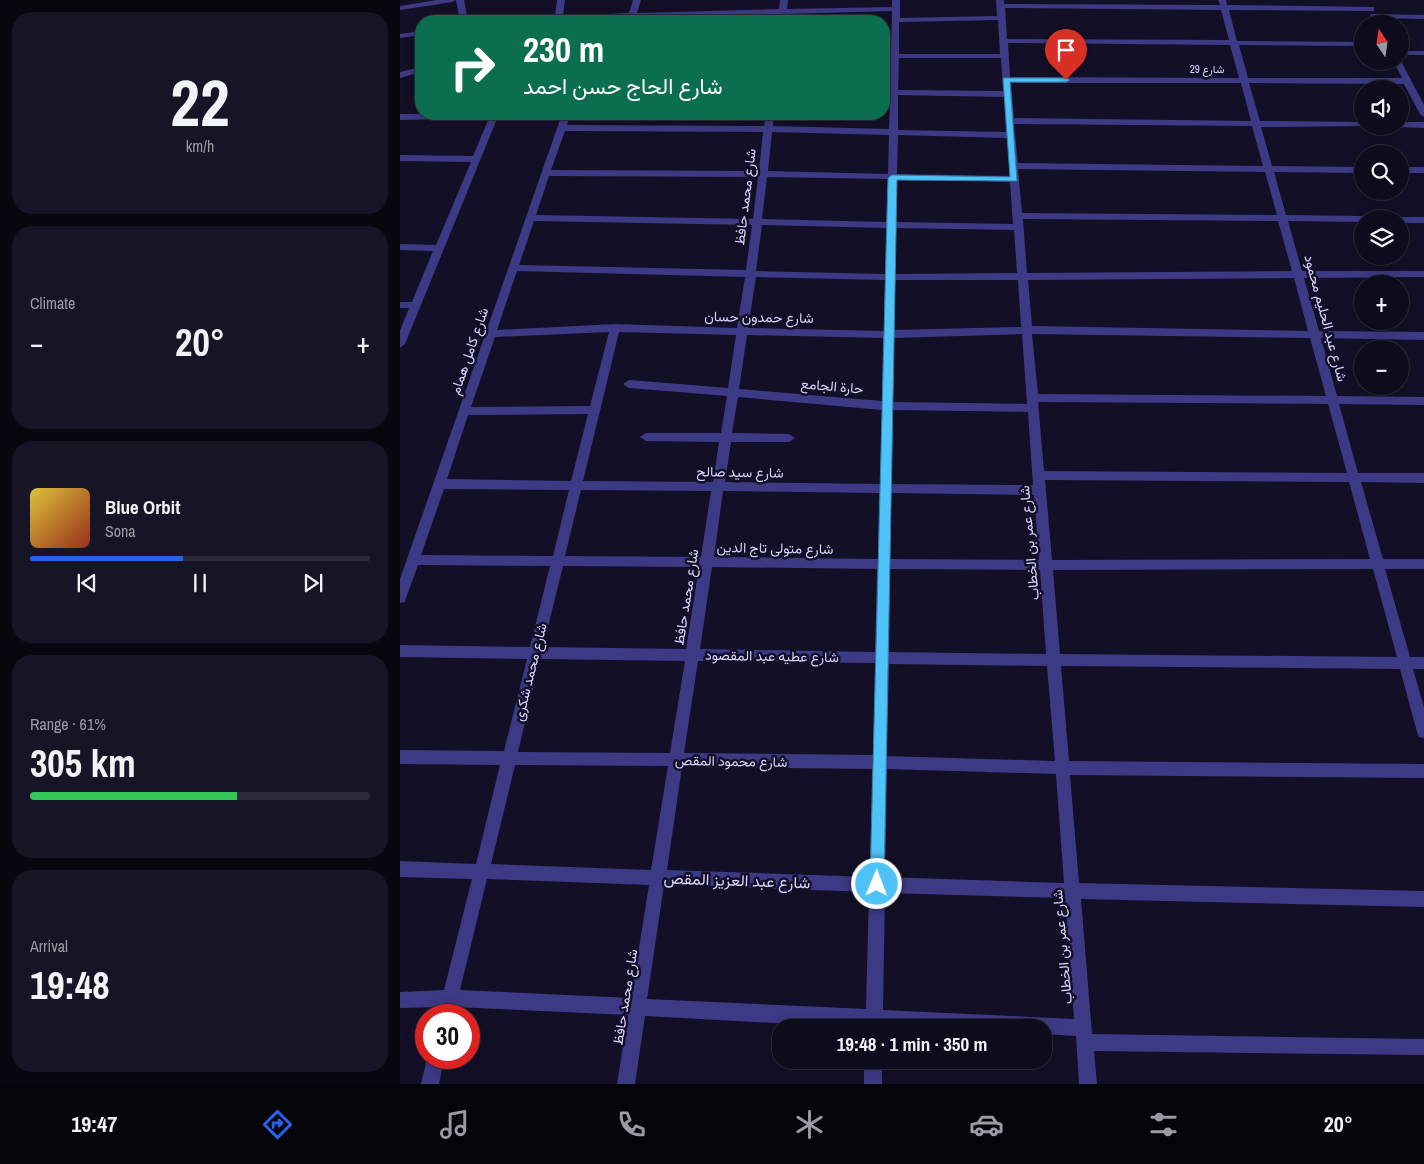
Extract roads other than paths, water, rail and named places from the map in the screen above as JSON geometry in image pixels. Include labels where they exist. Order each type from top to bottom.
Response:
[{"type":"street","points":[[400,8],[452,0]]},
{"type":"street","points":[[460,0],[463,15]]},
{"type":"street","points":[[559,15],[561,0]]},
{"type":"street","points":[[633,15],[637,0]]},
{"type":"street","points":[[782,15],[784,0]]},
{"type":"street","points":[[1366,0],[1374,15]]},
{"type":"street","points":[[696,15],[782,11],[1223,4],[1361,15]]},
{"type":"street","name":"شارع عبد الحليم محمود","points":[[1223,4],[1424,732]]},
{"type":"street","name":"شارع عمر بن الخطاب","points":[[1000,8],[1088,1084]]},
{"type":"street","points":[[890,71],[895,10]]},
{"type":"street","points":[[1409,17],[1424,17]]},
{"type":"street","points":[[400,36],[415,34]]},
{"type":"street","points":[[1003,40],[1354,44]]},
{"type":"street","points":[[891,50],[1004,56]]},
{"type":"street","points":[[1409,53],[1424,53]]},
{"type":"street","points":[[400,75],[415,71]]},
{"type":"street","name":"شارع 29","points":[[1006,80],[1354,81]]},
{"type":"street","points":[[1409,85],[1424,114]]},
{"type":"street","points":[[890,92],[1007,94]]},
{"type":"street","points":[[1412,92],[1424,92]]},
{"type":"street","points":[[874,1019],[894,132],[890,100]]},
{"type":"street","points":[[400,117],[415,117]]},
{"type":"street","points":[[400,344],[492,120]]},
{"type":"street","name":"شارع كامل همام","points":[[400,598],[564,120]]},
{"type":"street","name":"شارع محمد حافظ","points":[[626,1084],[751,274],[769,120]]},
{"type":"street","points":[[1010,122],[1354,125]]},
{"type":"street","points":[[1409,125],[1424,126]]},
{"type":"street","points":[[561,128],[768,129],[1011,135]]},
{"type":"street","points":[[400,158],[476,159]]},
{"type":"street","points":[[1013,166],[1354,170]]},
{"type":"street","points":[[1409,170],[1424,170]]},
{"type":"street","points":[[546,172],[1014,179]]},
{"type":"street","points":[[530,218],[891,225],[1018,221],[1354,219]]},
{"type":"street","points":[[1409,220],[1424,220]]},
{"type":"street","points":[[400,248],[440,248]]},
{"type":"street","points":[[513,268],[890,277],[1424,274]]},
{"type":"street","points":[[400,305],[416,305]]},
{"type":"street","name":"شارع حمدون حسان","points":[[490,334],[615,328],[860,334],[1027,330],[1424,336]]},
{"type":"street","name":"شارع محمد شكرى","points":[[449,1004],[615,328]]},
{"type":"street","name":"حارة الجامع","points":[[629,384],[887,406],[1333,400],[1424,401]]},
{"type":"street","points":[[464,411],[595,410]]},
{"type":"street","points":[[646,437],[788,438]]},
{"type":"street","points":[[1039,475],[1424,478]]},
{"type":"street","name":"شارع سيد صالح","points":[[439,484],[1040,490]]},
{"type":"street","name":"شارع متولى تاج الدين","points":[[413,560],[1047,565],[1424,564]]},
{"type":"street","name":"شارع عطيه عبد المقصود","points":[[400,651],[1054,660],[1424,662]]},
{"type":"street","name":"شارع محمود المقص","points":[[400,757],[879,762],[1063,768],[1424,771]]},
{"type":"street","name":"شارع عبد العزيز المقص","points":[[400,869],[1073,891],[1424,899]]},
{"type":"street","points":[[400,1000],[450,998],[811,1019]]},
{"type":"street","points":[[1052,1033],[1424,1048]]},
{"type":"street","points":[[430,1084],[433,1069]]},
{"type":"street","points":[[872,1084],[873,1069]]}]
